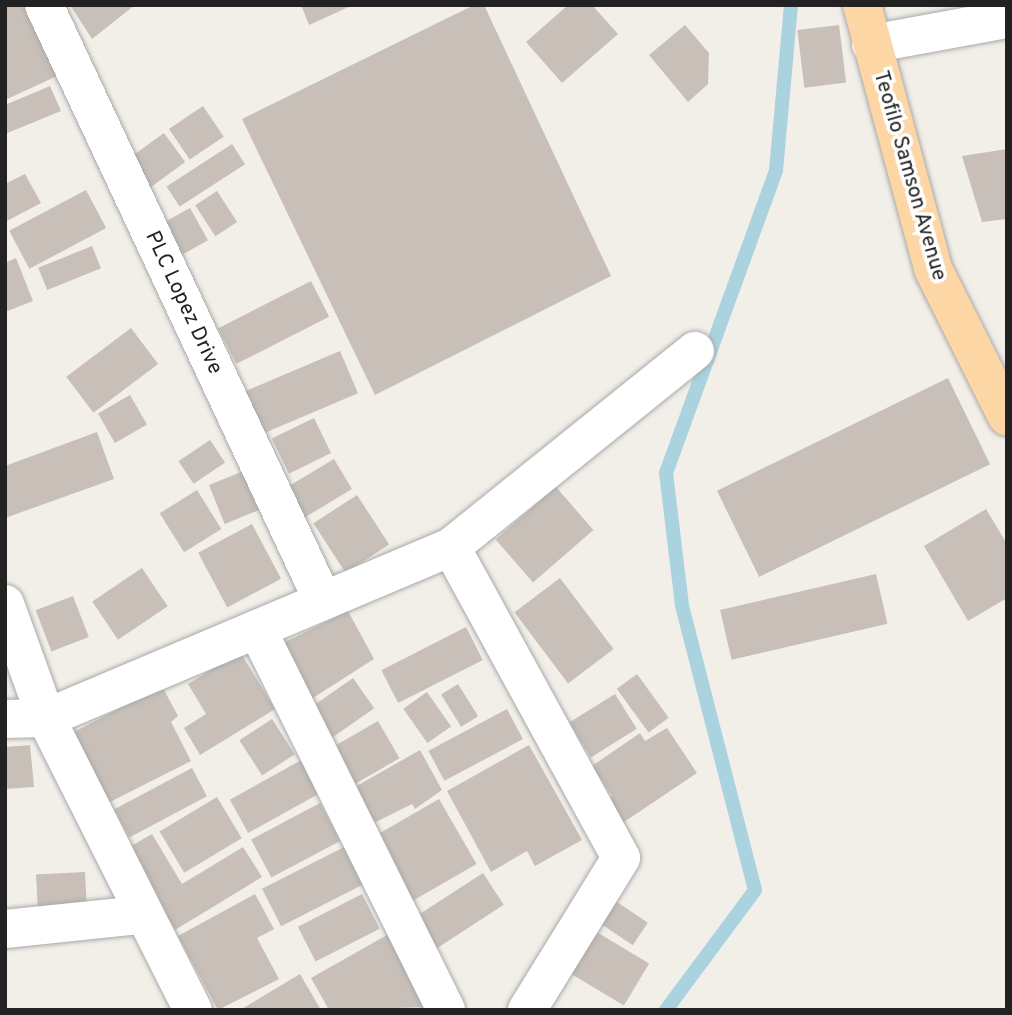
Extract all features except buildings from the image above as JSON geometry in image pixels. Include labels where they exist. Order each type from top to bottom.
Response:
[{"type":"main road","name":"Teofilo Samson Avenue","points":[[862,5],[933,269],[1007,417]]},
{"type":"street","name":"PLC Lopez Drive","points":[[44,5],[323,601]]},
{"type":"street","points":[[871,44],[1007,19]]},
{"type":"street","points":[[5,719],[46,719],[451,547],[695,351]]},
{"type":"street","points":[[451,547],[621,858],[527,1010]]},
{"type":"street","points":[[5,604],[46,719],[141,915],[193,1010]]},
{"type":"street","points":[[257,629],[446,1010]]},
{"type":"street","points":[[5,929],[141,915]]},
{"type":"waterway","points":[[666,1010],[755,890],[682,605],[666,473],[776,170],[791,5]]}]
